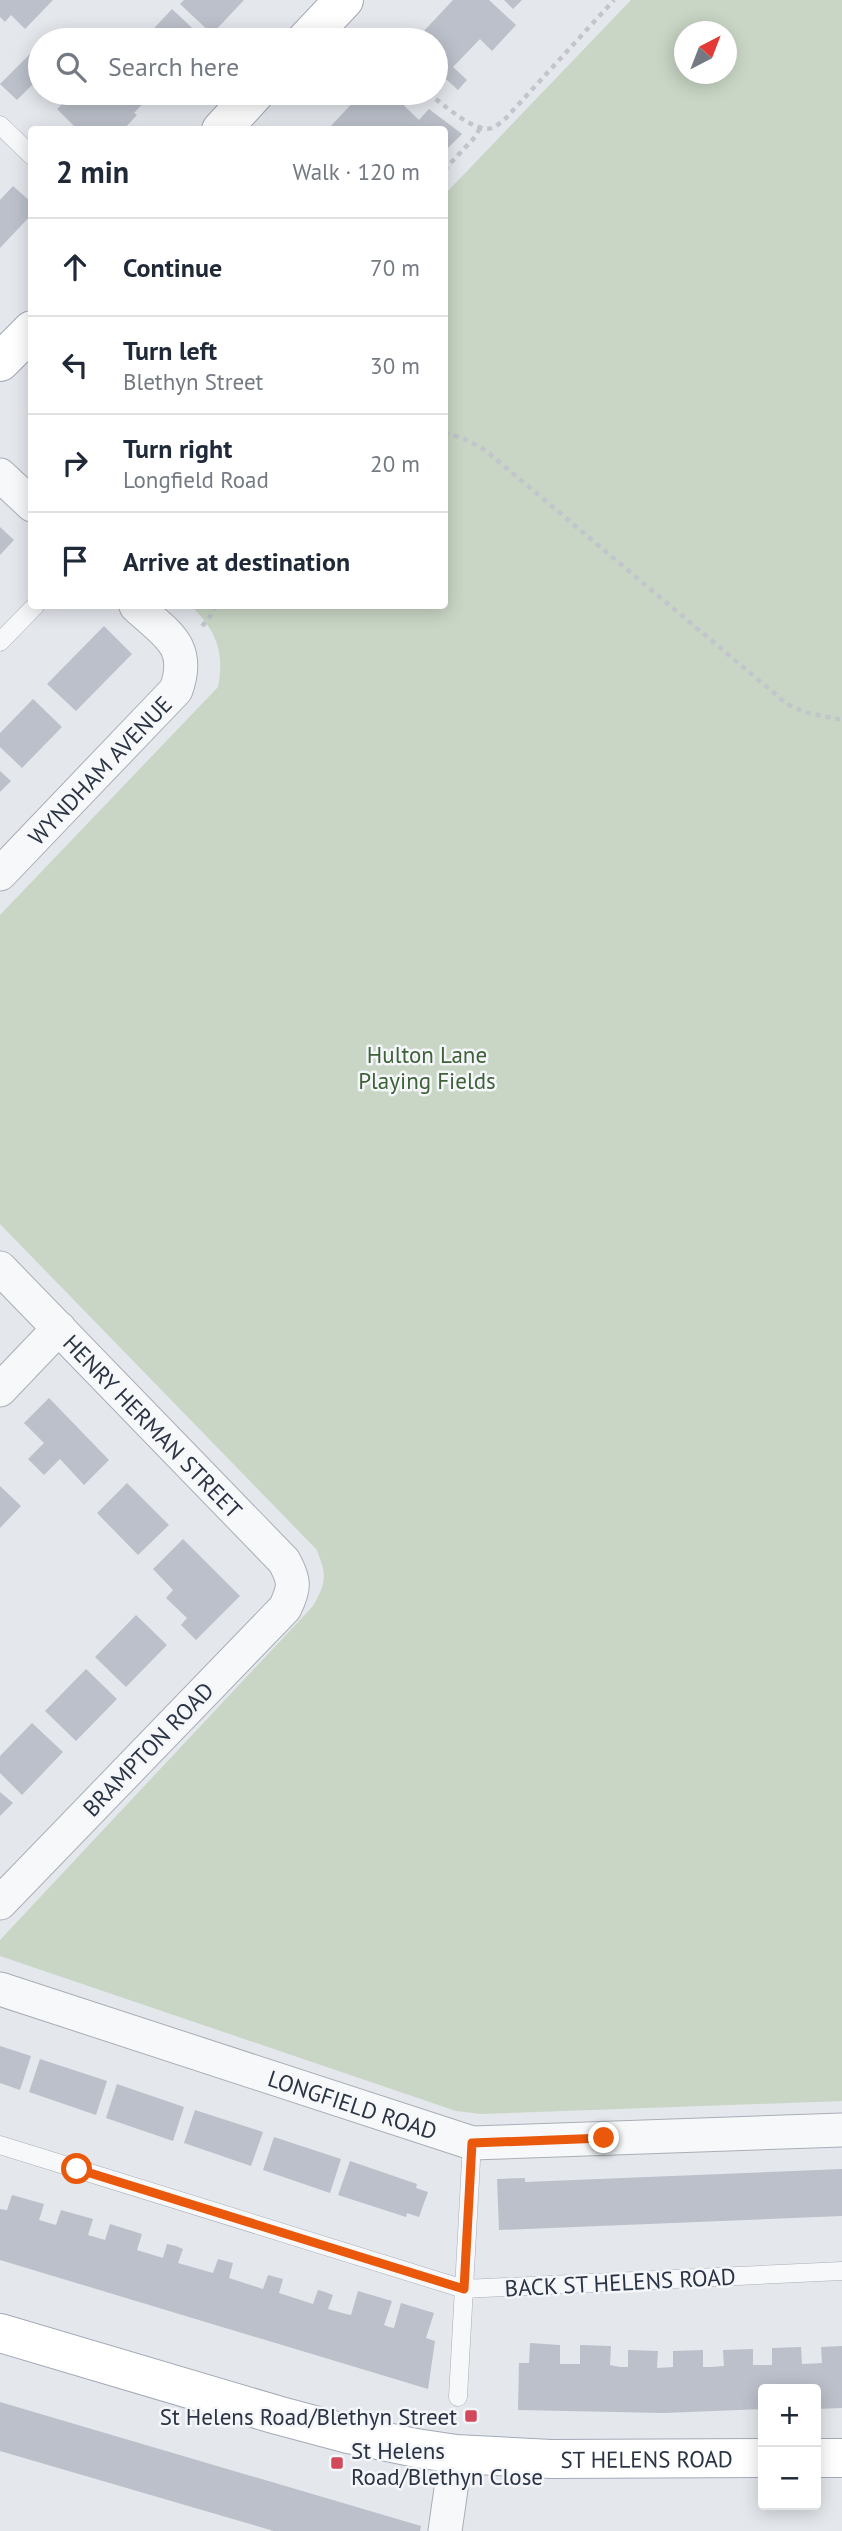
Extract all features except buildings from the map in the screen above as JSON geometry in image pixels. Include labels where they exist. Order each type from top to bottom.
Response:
[{"type":"main road","points":[[317,28],[344,0]]},
{"type":"main road","points":[[225,126],[244,105]]},
{"type":"main road","points":[[0,362],[28,334]]},
{"type":"main road","name":"ST HELENS ROAD","points":[[0,2333],[348,2434],[457,2454],[551,2459],[758,2458]]},
{"type":"main road","points":[[821,2458],[842,2458]]},
{"type":"street","points":[[0,475],[28,501]]},
{"type":"street","name":"WYNDHAM AVENUE","points":[[0,874],[176,690],[182,674],[183,659],[173,642],[139,609]]},
{"type":"street","name":"HENRY HERMAN STREET","points":[[0,1268],[284,1561],[293,1577],[292,1592]]},
{"type":"street","points":[[0,1390],[60,1328]]},
{"type":"street","name":"BRAMPTON ROAD","points":[[0,1903],[285,1608],[292,1592]]},
{"type":"street","name":"LONGFIELD ROAD","points":[[0,1989],[472,2143],[842,2130]]},
{"type":"street","points":[[445,2531],[457,2454]]},
{"type":"lane","points":[[0,125],[28,152]]},
{"type":"lane","points":[[0,642],[32,609]]},
{"type":"lane","points":[[458,2397],[472,2143]]},
{"type":"lane","name":"BACK ST HELENS ROAD","points":[[0,2145],[464,2289],[842,2271]]},
{"type":"path","points":[[444,105],[480,128],[492,128],[506,118],[614,0]]},
{"type":"path","points":[[448,166],[480,128]]},
{"type":"path","points":[[448,434],[463,438],[485,450],[787,704],[804,712],[842,720]]},
{"type":"green space","name":"Hulton Lane Playing Fields","points":[[631,0],[842,0],[842,2101],[481,2114],[456,2111],[0,1956],[0,1940],[313,1606],[323,1584],[324,1571],[316,1549],[0,1224],[0,915],[218,687],[219,652],[207,624],[194,609],[448,609],[448,191]]},
{"type":"place","name":"St Helens Road/Blethyn Street","points":[[471,2416]]},
{"type":"place","name":"St Helens Road/Blethyn Close","points":[[337,2463]]},
{"type":"route","points":[[77,2169],[464,2289],[472,2143],[604,2138]]}]
